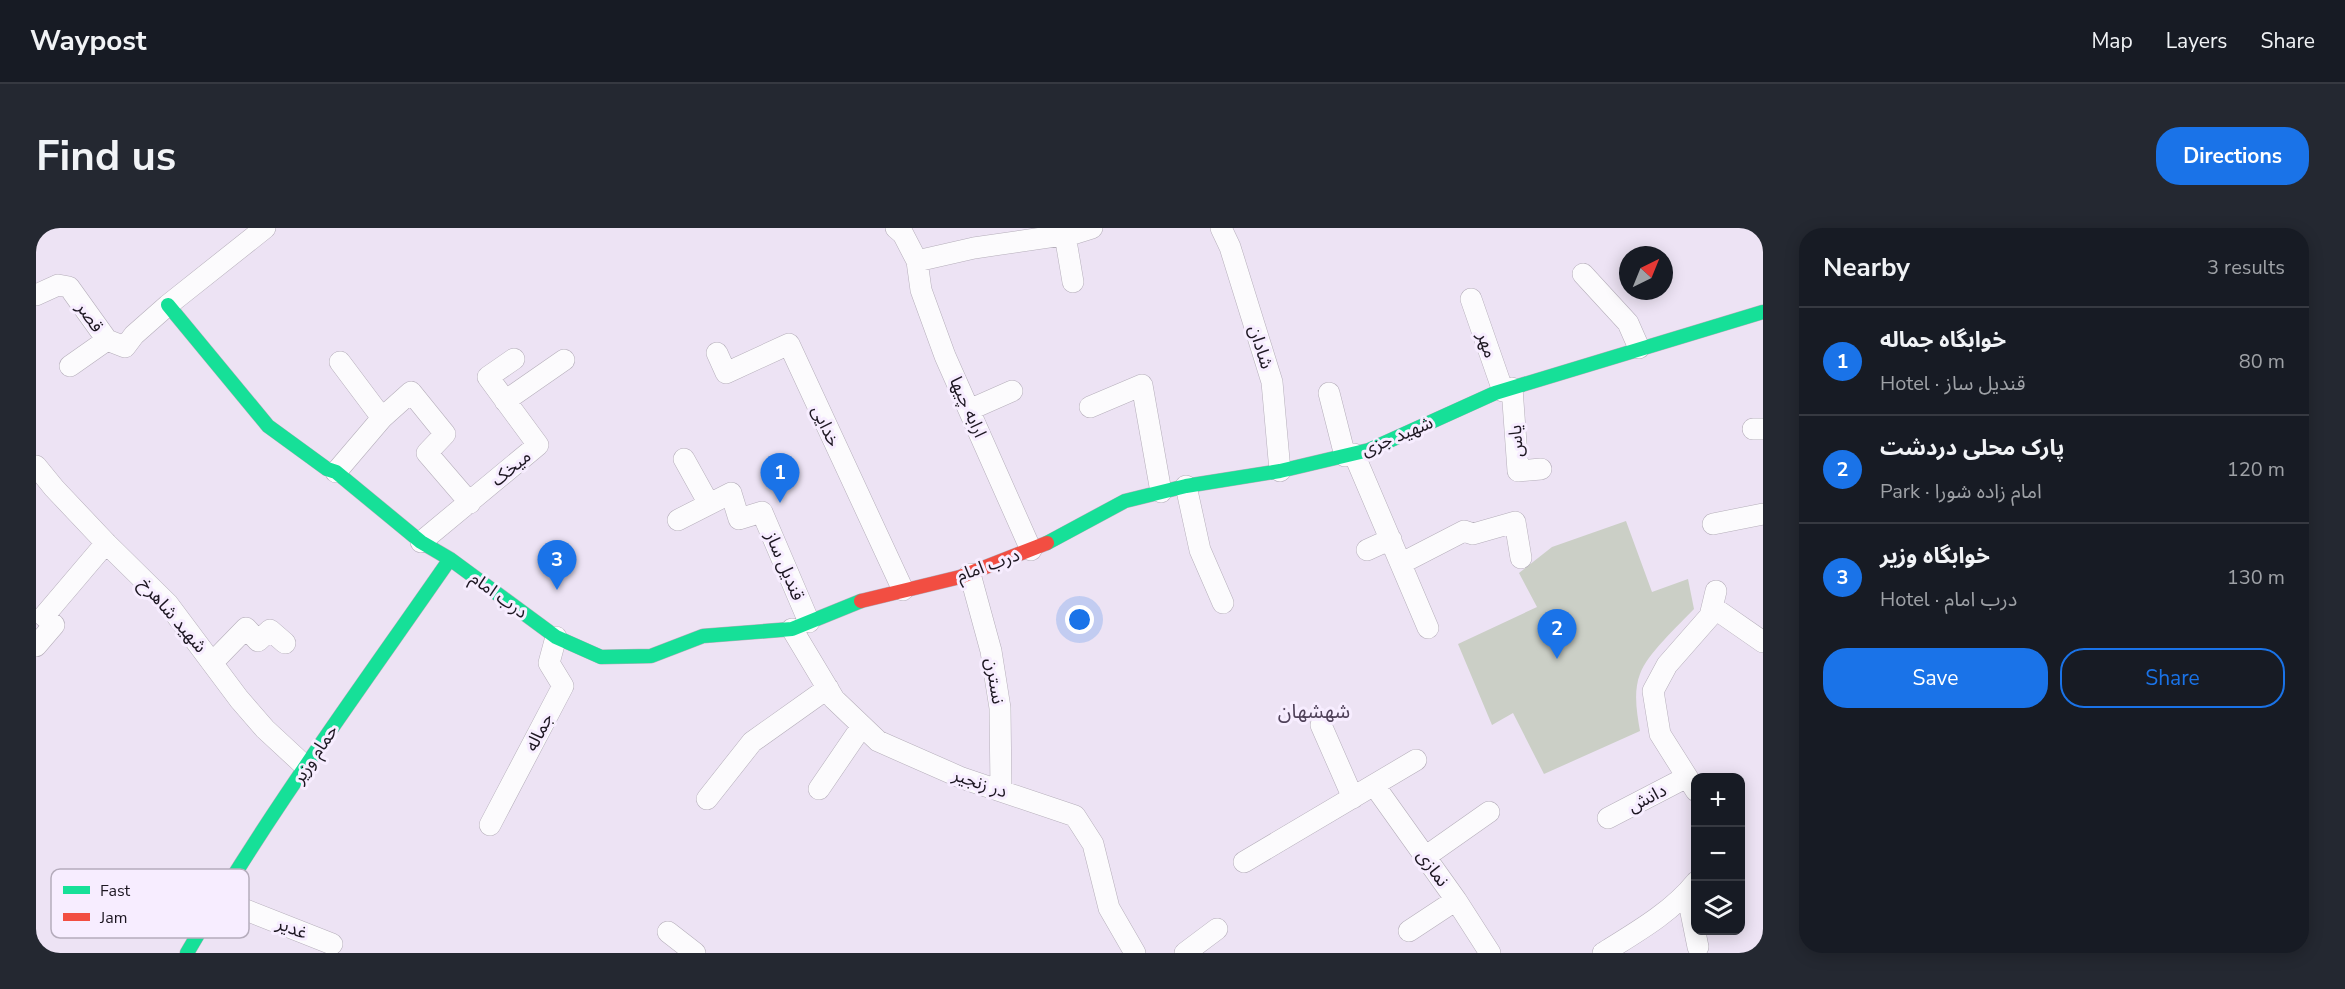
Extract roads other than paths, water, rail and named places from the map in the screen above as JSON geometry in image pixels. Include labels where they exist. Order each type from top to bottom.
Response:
[{"type":"street","points":[[168,305],[265,228]]},
{"type":"street","name":"ارابه چیها","points":[[896,228],[903,234],[917,261],[921,290],[945,356],[1031,550]]},
{"type":"street","points":[[917,261],[974,248],[1065,235],[1092,228]]},
{"type":"street","name":"شادان","points":[[1221,228],[1230,246],[1272,382],[1280,471]]},
{"type":"street","points":[[1065,235],[1072,282]]},
{"type":"street","points":[[1583,274],[1628,323],[1639,348]]},
{"type":"street","name":"قصر","points":[[36,295],[58,285],[69,287],[106,340],[125,347],[134,335],[168,305]]},
{"type":"street","name":"مهر","points":[[1471,299],[1508,389]]},
{"type":"street","name":"درب امام","points":[[168,305],[268,426],[327,469],[336,472],[421,542],[450,559],[556,637],[601,657],[651,656],[703,636],[801,626],[871,597],[970,574],[1031,550]]},
{"type":"street","name":"شهید جزی","points":[[1031,550],[1055,540],[1125,501],[1186,486],[1280,471],[1369,450],[1508,389],[1763,312]]},
{"type":"street","points":[[70,366],[106,340]]},
{"type":"street","name":"خدایی","points":[[717,353],[726,373],[789,344],[903,590]]},
{"type":"street","name":"میخک","points":[[421,542],[538,445],[488,377],[514,359]]},
{"type":"street","points":[[505,401],[564,360]]},
{"type":"street","points":[[340,362],[382,418]]},
{"type":"street","points":[[1090,407],[1142,386],[1161,492]]},
{"type":"street","name":"یاس","points":[[1508,389],[1518,471],[1541,469]]},
{"type":"street","points":[[969,410],[1012,391]]},
{"type":"street","points":[[336,472],[382,418],[411,392],[445,434],[427,453],[470,503]]},
{"type":"street","points":[[1329,393],[1349,455],[1402,563],[1428,628]]},
{"type":"street","points":[[684,459],[709,504]]},
{"type":"street","name":"شهید شاهرخ","points":[[36,465],[54,488],[106,543],[168,604],[239,699],[265,729],[306,767]]},
{"type":"street","points":[[1186,486],[1200,550],[1223,603]]},
{"type":"street","name":"قندیل ساز","points":[[678,520],[731,493],[739,519],[762,512],[801,626]]},
{"type":"street","points":[[1713,524],[1763,514]]},
{"type":"street","points":[[1402,563],[1464,531],[1473,534],[1515,522],[1521,558]]},
{"type":"street","points":[[1367,550],[1391,539]]},
{"type":"street","points":[[36,646],[54,625],[44,616],[106,543]]},
{"type":"street","name":"حمام وزیر","points":[[238,869],[450,559]]},
{"type":"street","name":"نسترن","points":[[970,574],[991,651],[1000,708],[1001,790]]},
{"type":"street","points":[[1691,784],[1660,734],[1653,691],[1667,665],[1710,616],[1715,599],[1763,642]]},
{"type":"street","name":"در زنجیر","points":[[801,626],[834,699],[878,741],[962,778],[1075,816],[1093,844],[1109,908],[1136,953]]},
{"type":"street","points":[[213,662],[246,628],[258,641],[270,630],[285,644]]},
{"type":"street","name":"جماله","points":[[490,825],[563,686],[549,663],[556,637]]},
{"type":"street","points":[[706,799],[752,742],[828,688]]},
{"type":"street","points":[[1321,725],[1353,798]]},
{"type":"street","points":[[819,789],[862,726]]},
{"type":"street","points":[[1244,862],[1416,760]]},
{"type":"street","name":"دانش","points":[[1608,818],[1691,784]]},
{"type":"street","name":"نمازی","points":[[1374,785],[1456,900],[1490,953]]},
{"type":"street","points":[[1425,857],[1489,812]]},
{"type":"street","points":[[1604,953],[1637,932],[1691,888]]},
{"type":"street","points":[[1409,931],[1456,900]]},
{"type":"street","name":"غدیر","points":[[249,911],[332,944]]},
{"type":"street","points":[[1185,953],[1217,929]]},
{"type":"street","points":[[668,932],[695,953]]},
{"type":"street","points":[[1697,935],[1698,947]]},
{"type":"street","name":"حمام وزیر","points":[[188,953],[196,938]]},
{"type":"place","name":"خوابگاه جماله","points":[[780,503]]},
{"type":"place","name":"خوابگاه وزیر","points":[[557,590]]},
{"type":"place","name":"پارک محلی دردشت","points":[[1557,659]]},
{"type":"district","name":"شهشهان","points":[[1314,711]]}]
